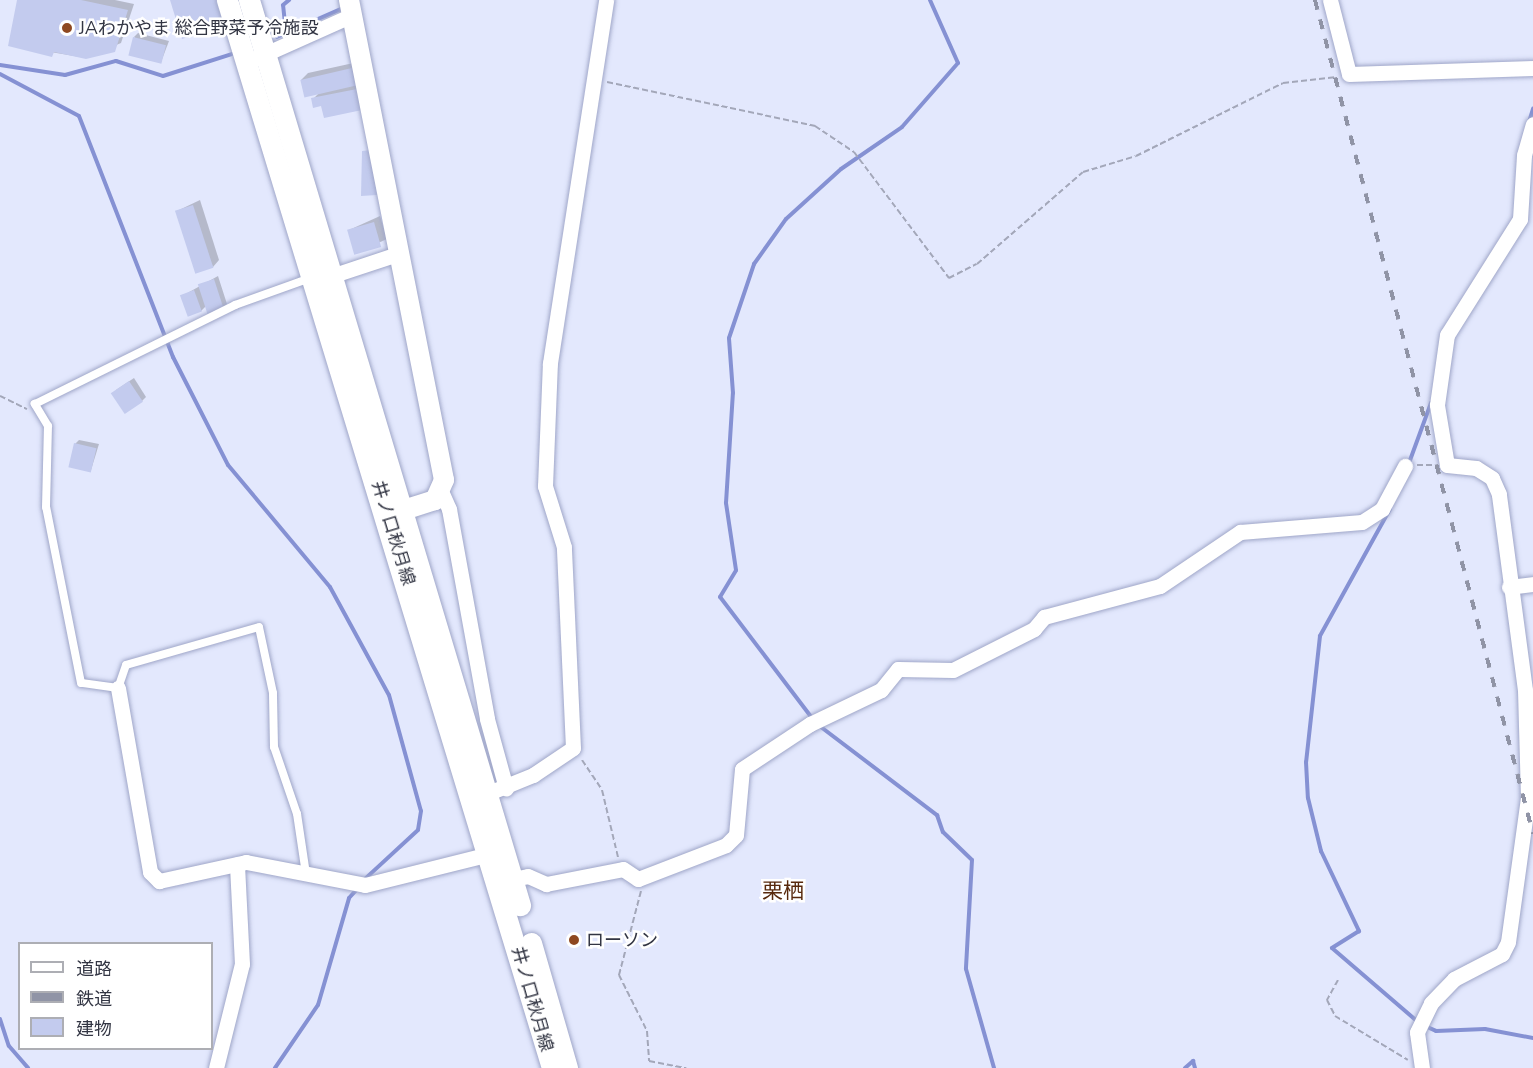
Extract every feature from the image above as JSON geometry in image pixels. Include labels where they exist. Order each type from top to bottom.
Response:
[{"type":"main road","name":"井ノ口秋月線","points":[[228,0],[258,57]]},
{"type":"main road","name":"井ノ口秋月線","points":[[249,0],[258,57],[322,277],[486,794],[496,852]]},
{"type":"main road","name":"井ノ口秋月線","points":[[397,512],[496,852],[567,1068]]},
{"type":"main road","name":"井ノ口秋月線","points":[[505,880],[552,1068]]},
{"type":"street","points":[[486,794],[506,789],[573,748],[564,547],[545,486],[550,363],[597,80],[606,0]]},
{"type":"street","points":[[1330,0],[1349,75],[1533,68]]},
{"type":"street","points":[[258,57],[351,7],[397,254],[444,480],[435,500],[397,512]]},
{"type":"street","points":[[1422,1068],[1417,1032],[1431,1003],[1454,979],[1502,954],[1508,942],[1528,797],[1529,690],[1509,587],[1499,494],[1492,478],[1476,468],[1447,465],[1437,405],[1447,335],[1520,219],[1524,155],[1533,124]]},
{"type":"street","points":[[322,277],[397,254]]},
{"type":"street","points":[[505,880],[528,876],[546,884],[623,869],[638,879],[726,845],[736,835],[742,769],[810,724],[881,690],[898,669],[953,670],[1034,629],[1044,616],[1160,586],[1240,532],[1362,522],[1382,509],[1405,466]]},
{"type":"street","points":[[441,491],[449,508],[487,719],[506,789]]},
{"type":"street","points":[[1509,587],[1533,584]]},
{"type":"street","points":[[118,688],[150,872],[159,881],[237,864],[365,885],[496,852]]},
{"type":"street","points":[[216,1068],[242,964],[237,864]]},
{"type":"lane","points":[[306,874],[297,814],[273,747],[273,693],[259,627],[126,665],[118,688],[81,683],[46,507],[48,426],[38,415],[35,404],[235,305],[322,277]]},
{"type":"path","points":[[597,80],[815,126],[854,152],[949,278],[976,264],[1083,172],[1136,156],[1283,83],[1321,79]]},
{"type":"path","points":[[0,396],[38,415]]},
{"type":"path","points":[[1405,466],[1447,465]]},
{"type":"path","points":[[573,748],[602,790],[609,836],[623,869]]},
{"type":"path","points":[[638,879],[641,904],[624,944],[619,975],[647,1031],[649,1061],[686,1068]]},
{"type":"path","points":[[1338,980],[1327,1000],[1335,1016],[1422,1068]]},
{"type":"building","name":"JAわかやま 総合野菜予冷施設","points":[[17,0],[81,0],[128,10],[115,52],[86,59],[54,52],[52,57],[8,46]]},
{"type":"building","points":[[170,0],[216,0],[224,26],[182,39]]},
{"type":"building","points":[[133,37],[166,45],[161,64],[128,55]]},
{"type":"building","points":[[352,68],[356,86],[304,97],[300,80]]},
{"type":"building","points":[[357,89],[362,110],[324,118],[321,106],[313,108],[311,98]]},
{"type":"building","points":[[371,150],[377,195],[361,196],[362,151]]},
{"type":"building","points":[[193,205],[213,268],[195,274],[175,211]]},
{"type":"building","points":[[374,222],[381,247],[354,255],[347,230]]},
{"type":"building","points":[[214,279],[224,309],[208,315],[198,284]]},
{"type":"building","points":[[194,290],[202,312],[188,317],[180,295]]},
{"type":"building","points":[[129,381],[143,402],[125,414],[111,393]]},
{"type":"building","points":[[74,443],[96,448],[91,473],[68,467]]},
{"type":"waterway","points":[[286,33],[283,5],[289,0]]},
{"type":"waterway","points":[[812,718],[720,597],[736,570],[726,503],[733,393],[729,338],[754,264],[786,219],[841,169],[902,127],[958,63],[930,0]]},
{"type":"waterway","points":[[277,37],[343,8]]},
{"type":"waterway","points":[[0,65],[65,75],[116,61],[163,76],[232,54]]},
{"type":"waterway","points":[[0,74],[79,116],[173,357],[228,465],[330,587],[389,695],[421,811],[418,830],[366,878]]},
{"type":"waterway","points":[[1529,122],[1533,109]]},
{"type":"waterway","points":[[1409,463],[1431,403]]},
{"type":"waterway","points":[[1390,509],[1320,636],[1306,762],[1308,798],[1321,851],[1359,931],[1332,948],[1418,1022]]},
{"type":"waterway","points":[[817,724],[937,815],[943,832],[972,860],[966,969],[994,1068]]},
{"type":"waterway","points":[[275,1068],[318,1005],[349,898],[357,889]]},
{"type":"waterway","points":[[0,1019],[9,1046],[28,1068]]},
{"type":"waterway","points":[[1425,1026],[1436,1031],[1485,1029],[1533,1038]]},
{"type":"waterway","points":[[1185,1068],[1193,1061],[1195,1068]]},
{"type":"railway","points":[[1315,0],[1533,834]]},
{"type":"place","name":"JAわかやま 総合野菜予冷施設","points":[[67,28]]},
{"type":"place","name":"ローソン","points":[[574,940]]},
{"type":"district","name":"栗栖","points":[[783,891]]}]
